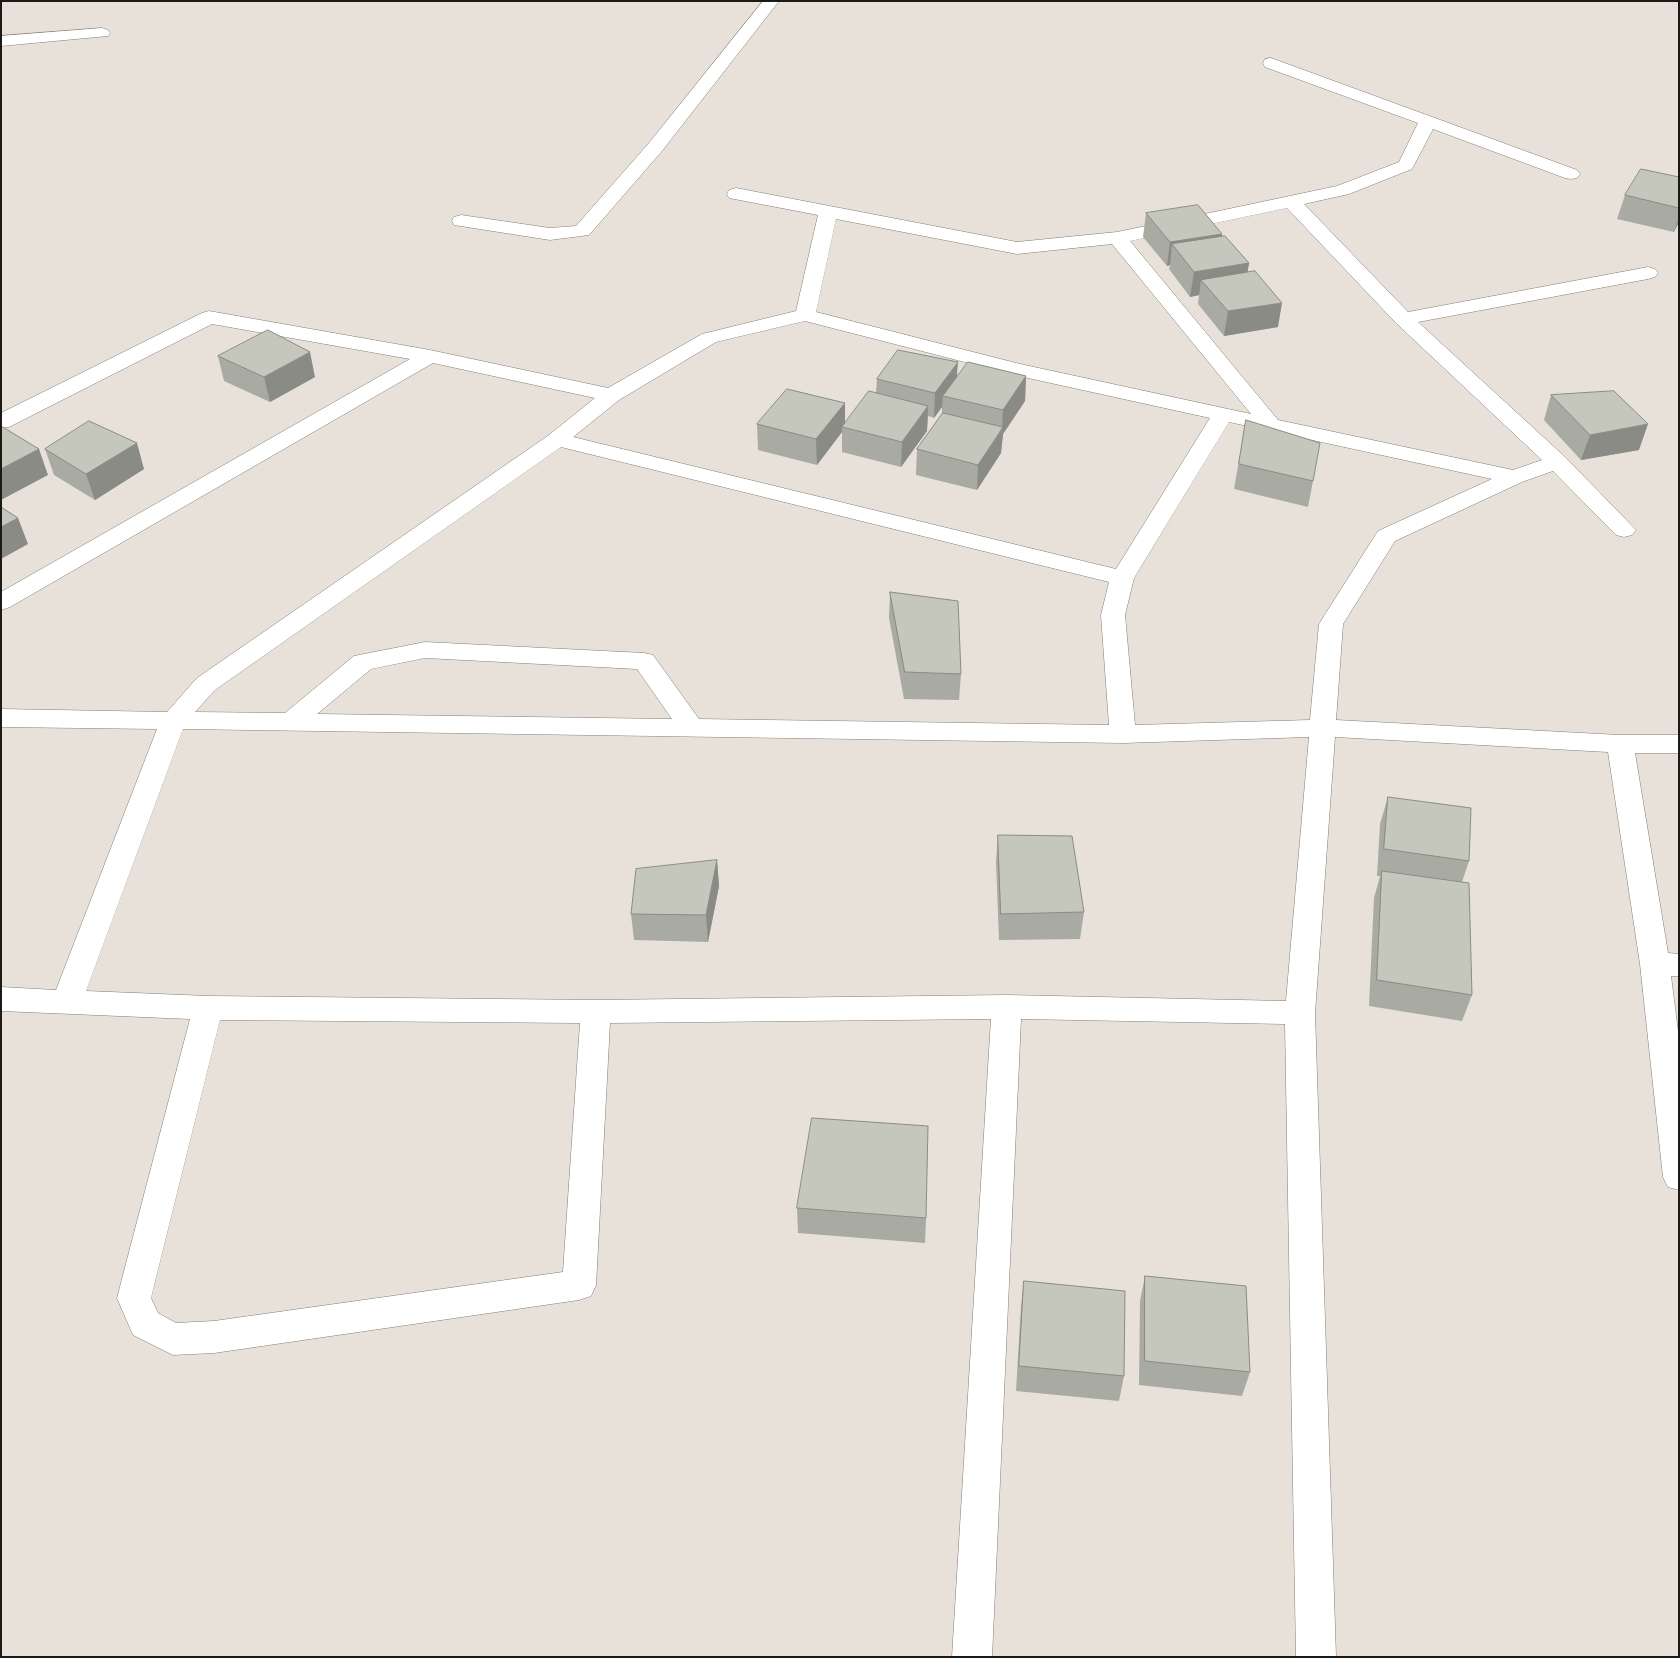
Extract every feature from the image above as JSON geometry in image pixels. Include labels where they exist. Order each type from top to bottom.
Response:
[{"type":"street","points":[[462,221],[550,234],[582,231],[605,207],[674,124],[771,1]]},
{"type":"street","points":[[1,41],[102,33]]},
{"type":"street","points":[[1271,63],[1571,174]]},
{"type":"street","points":[[736,194],[1017,248],[1117,238],[1342,190],[1406,165],[1428,121]]},
{"type":"street","points":[[1290,200],[1403,319],[1557,462],[1624,530]]},
{"type":"street","points":[[805,315],[828,212]]},
{"type":"street","points":[[1117,238],[1270,424]]},
{"type":"street","points":[[1403,319],[1648,273]]},
{"type":"street","points":[[67,1001],[173,721],[206,684],[557,440],[610,394],[709,338],[805,315],[1019,370],[1514,477]]},
{"type":"street","points":[[1,422],[209,317],[430,356],[610,394]]},
{"type":"street","points":[[1,602],[430,356]]},
{"type":"street","points":[[1123,734],[1113,615],[1122,578],[1222,415]]},
{"type":"street","points":[[557,440],[1122,578]]},
{"type":"street","points":[[1316,1657],[1300,1013],[1331,624],[1386,536],[1514,477],[1557,462]]},
{"type":"street","points":[[290,723],[363,662],[425,650],[644,661],[692,728]]},
{"type":"street","points":[[1,718],[1123,734],[1324,728],[1620,744],[1679,744]]},
{"type":"street","points":[[1620,744],[1667,964],[1679,1178]]},
{"type":"street","points":[[1,999],[208,1008],[596,1012],[1007,1007],[1300,1013]]},
{"type":"street","points":[[972,1657],[1007,1007]]},
{"type":"street","points":[[208,1008],[134,1298],[145,1324],[173,1338],[214,1337],[579,1285],[596,1012]]},
{"type":"building","points":[[1641,169],[1679,177],[1679,208],[1625,195]]},
{"type":"building","points":[[1198,205],[1222,234],[1170,242],[1146,213]]},
{"type":"building","points":[[1225,236],[1249,263],[1194,272],[1172,244]]},
{"type":"building","points":[[1255,271],[1282,303],[1228,311],[1201,280]]},
{"type":"building","points":[[268,330],[310,352],[264,377],[218,356]]},
{"type":"building","points":[[898,350],[958,362],[935,393],[877,379]]},
{"type":"building","points":[[968,362],[1026,376],[1003,410],[943,396]]},
{"type":"building","points":[[787,389],[845,403],[816,439],[757,424]]},
{"type":"building","points":[[869,391],[928,406],[902,442],[842,427]]},
{"type":"building","points":[[1614,391],[1648,424],[1590,435],[1551,395]]},
{"type":"building","points":[[943,413],[1003,427],[978,465],[917,449]]},
{"type":"building","points":[[1246,420],[1320,443],[1313,481],[1239,464]]},
{"type":"building","points":[[89,421],[137,443],[86,474],[45,449]]},
{"type":"building","points":[[1,426],[39,449],[1,469]]},
{"type":"building","points":[[1,507],[18,518],[1,527]]},
{"type":"building","points":[[890,592],[958,601],[961,674],[905,672]]},
{"type":"building","points":[[1388,797],[1471,808],[1469,861],[1384,849]]},
{"type":"building","points":[[998,835],[1072,836],[1084,912],[1001,914]]},
{"type":"building","points":[[717,860],[706,915],[631,914],[636,869]]},
{"type":"building","points":[[1382,871],[1469,883],[1472,995],[1377,980]]},
{"type":"building","points":[[812,1118],[928,1126],[926,1218],[797,1208]]},
{"type":"building","points":[[1145,1276],[1246,1286],[1250,1372],[1145,1361]]},
{"type":"building","points":[[1024,1281],[1125,1291],[1124,1376],[1019,1366]]}]
